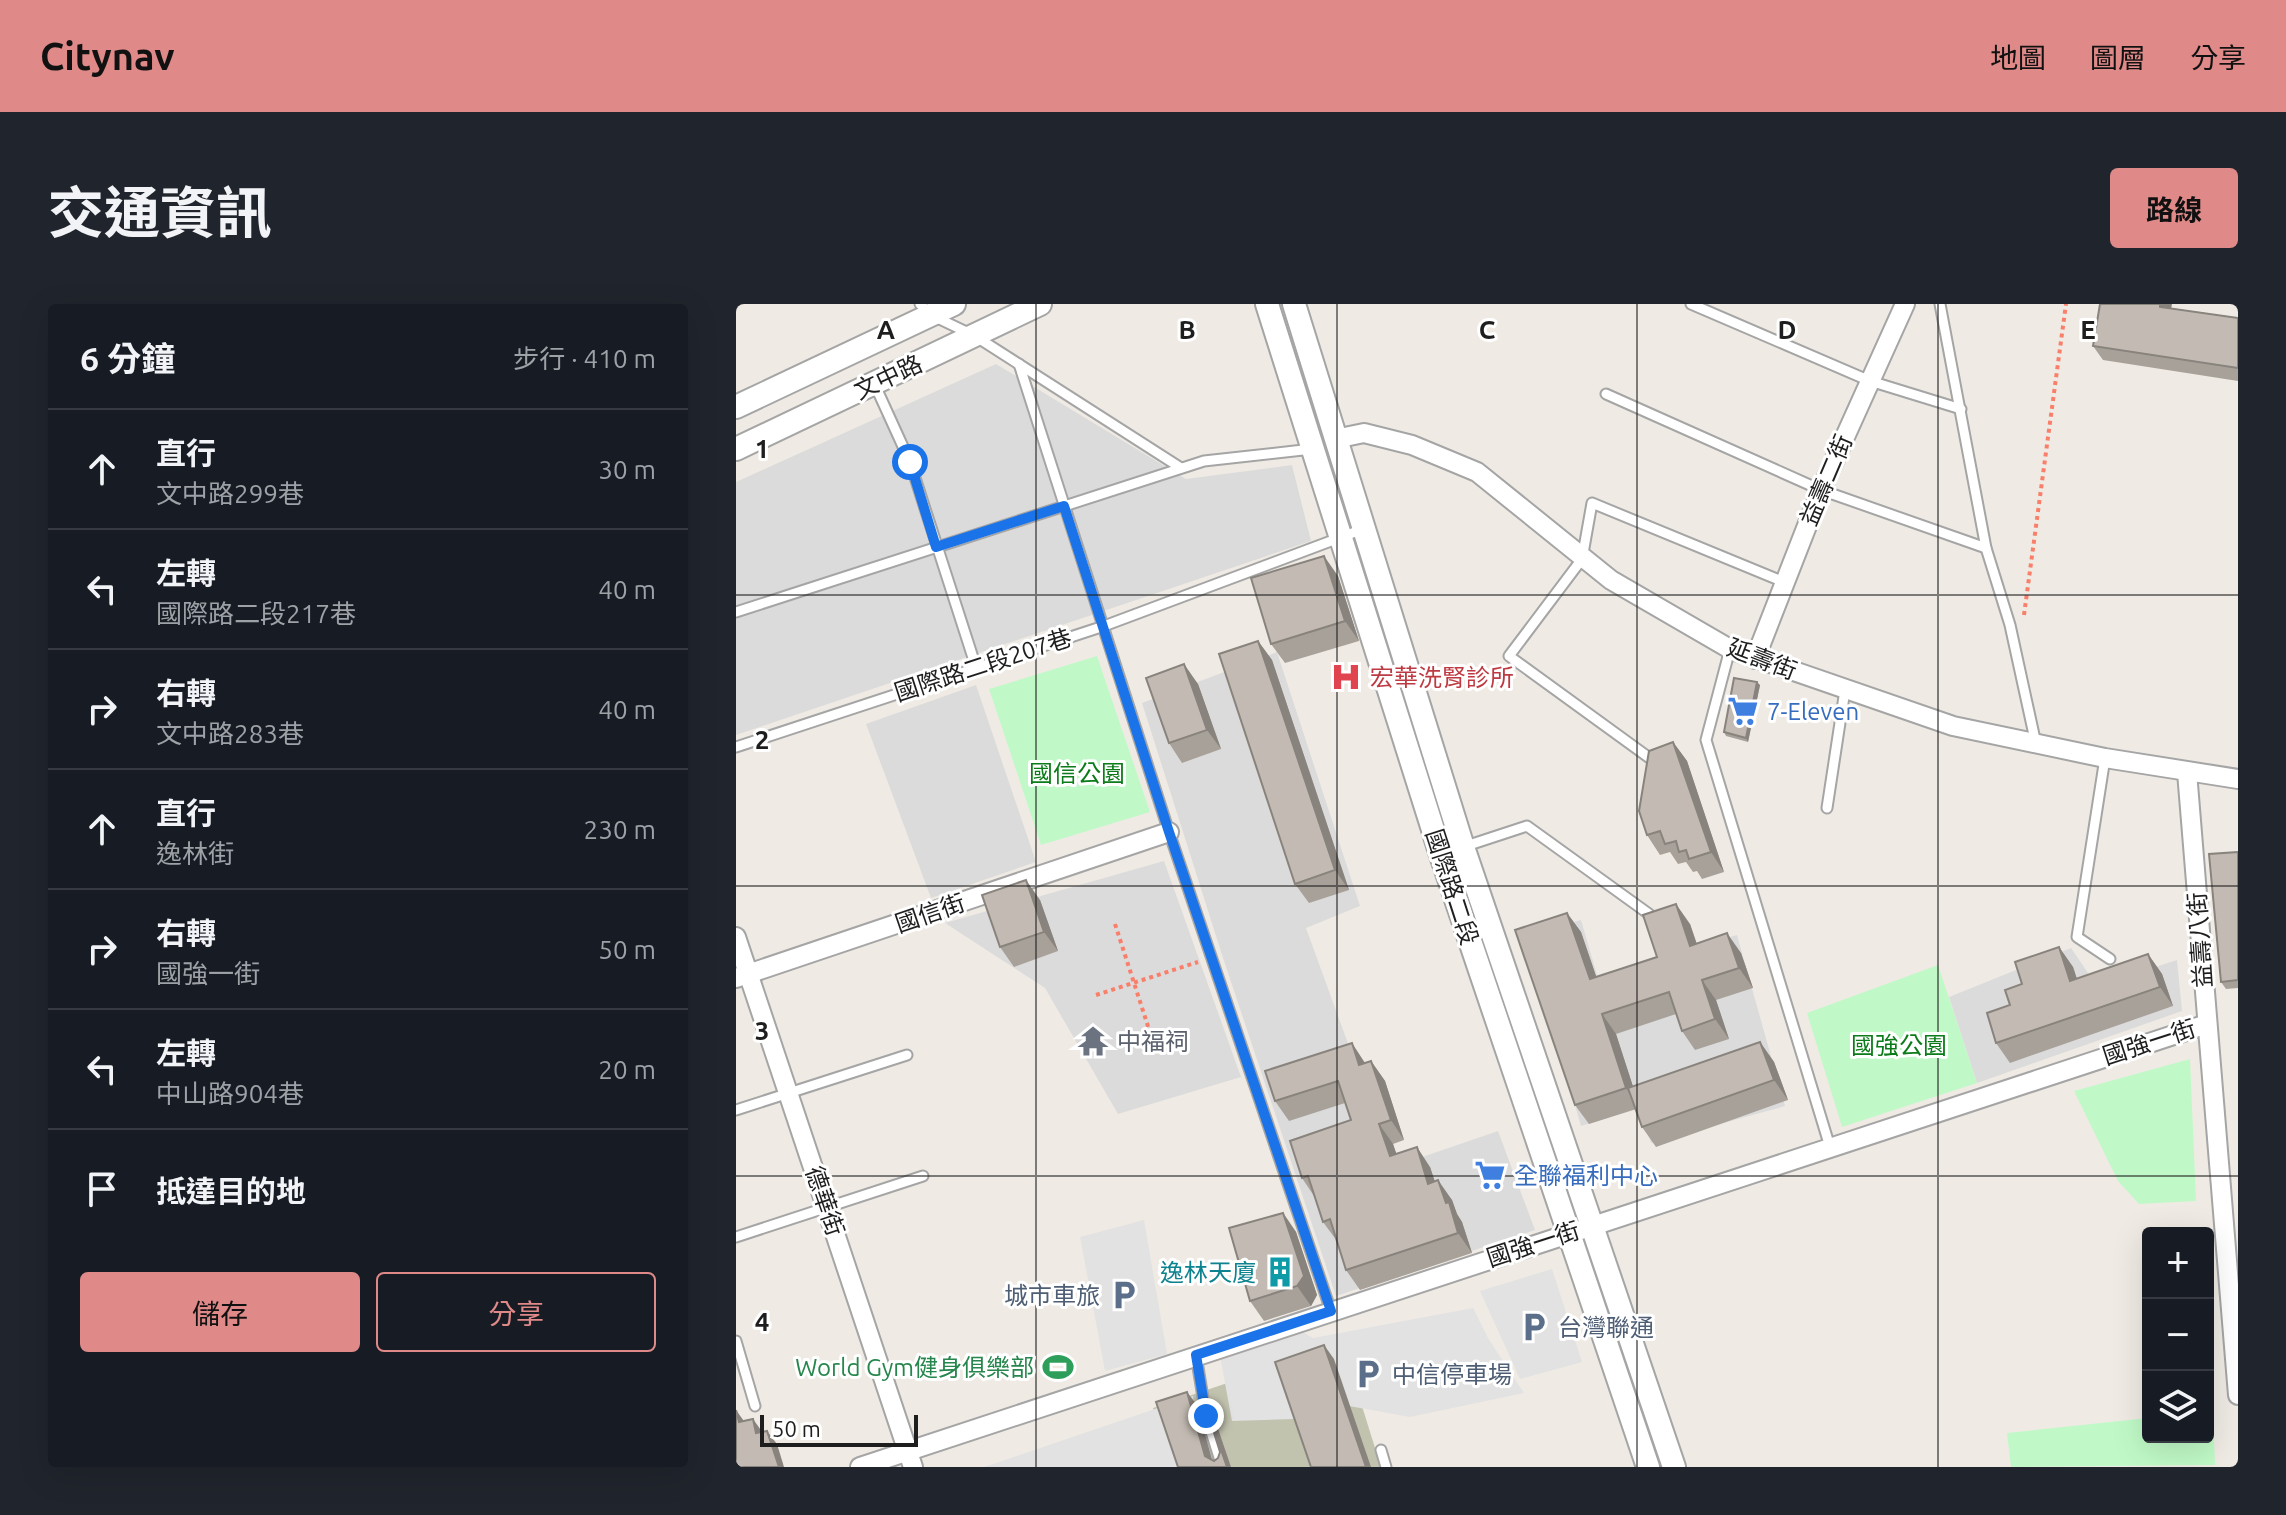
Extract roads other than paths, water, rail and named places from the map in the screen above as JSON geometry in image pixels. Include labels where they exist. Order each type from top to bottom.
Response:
[{"type":"street","name":"文中路","points":[[736,407],[926,309],[954,304]]},
{"type":"street","name":"文中路","points":[[736,449],[1040,304]]},
{"type":"street","name":"國際路二段","points":[[1267,304],[1441,855],[1648,1467]]},
{"type":"street","name":"國際路二段","points":[[1294,304],[1463,847],[1674,1467]]},
{"type":"street","name":"益壽二街","points":[[1755,659],[1821,490],[1905,304]]},
{"type":"street","name":"延壽街","points":[[1335,439],[1364,433],[1412,445],[1477,472],[1524,507],[1582,559],[1663,611],[1730,649],[1755,659],[1953,726],[2105,758],[2238,779]]},
{"type":"street","name":"益壽八街","points":[[2187,772],[2207,1024],[2231,1226],[2238,1395]]},
{"type":"street","name":"國信街","points":[[742,976],[1169,832]]},
{"type":"street","name":"德華街","points":[[736,937],[742,976],[828,1205],[910,1459]]},
{"type":"street","name":"國強一街","points":[[860,1467],[910,1459],[1196,1355],[2207,1024]]},
{"type":"lane","points":[[1691,304],[1870,381],[1961,409]]},
{"type":"lane","points":[[1940,304],[1986,548],[2010,625],[2036,744]]},
{"type":"lane","points":[[926,309],[975,336],[1181,468]]},
{"type":"lane","points":[[1019,364],[1169,832],[1331,1311]]},
{"type":"lane","points":[[874,383],[910,462],[976,667]]},
{"type":"lane","points":[[1606,394],[1821,490],[1986,548]]},
{"type":"lane","points":[[736,612],[1204,461],[1312,449],[1335,439]]},
{"type":"lane","points":[[1654,776],[1656,763],[1509,656],[1582,559],[1592,503],[1784,582]]},
{"type":"lane","name":"國際路二段207巷","points":[[736,747],[1104,626],[1363,529]]},
{"type":"lane","points":[[1730,649],[1706,740],[1830,1147]]},
{"type":"lane","points":[[1827,808],[1845,690]]},
{"type":"lane","points":[[2105,758],[2077,937],[2110,959]]},
{"type":"lane","points":[[1463,847],[1527,826],[1649,914]]},
{"type":"lane","points":[[736,1110],[907,1055]]},
{"type":"lane","points":[[736,1237],[923,1176]]},
{"type":"lane","points":[[736,1341],[755,1406]]},
{"type":"lane","points":[[1196,1355],[1206,1416],[1222,1467]]},
{"type":"lane","points":[[1381,1450],[1386,1467]]},
{"type":"place","name":"宏華洗腎診所","points":[[1346,677]]},
{"type":"place","name":"7-Eleven","points":[[1743,711]]},
{"type":"place","name":"中福祠","points":[[1093,1041]]},
{"type":"place","name":"全聯福利中心","points":[[1490,1175]]},
{"type":"place","name":"逸林天廈","points":[[1280,1272]]},
{"type":"place","name":"城市車旅","points":[[1124,1295]]},
{"type":"place","name":"台灣聯通","points":[[1534,1327]]},
{"type":"place","name":"World Gym健身俱樂部","points":[[1058,1367]]},
{"type":"place","name":"中信停車場","points":[[1368,1374]]},
{"type":"park label","name":"國信公園","points":[[1077,773]]},
{"type":"park label","name":"國強公園","points":[[1899,1045]]}]
